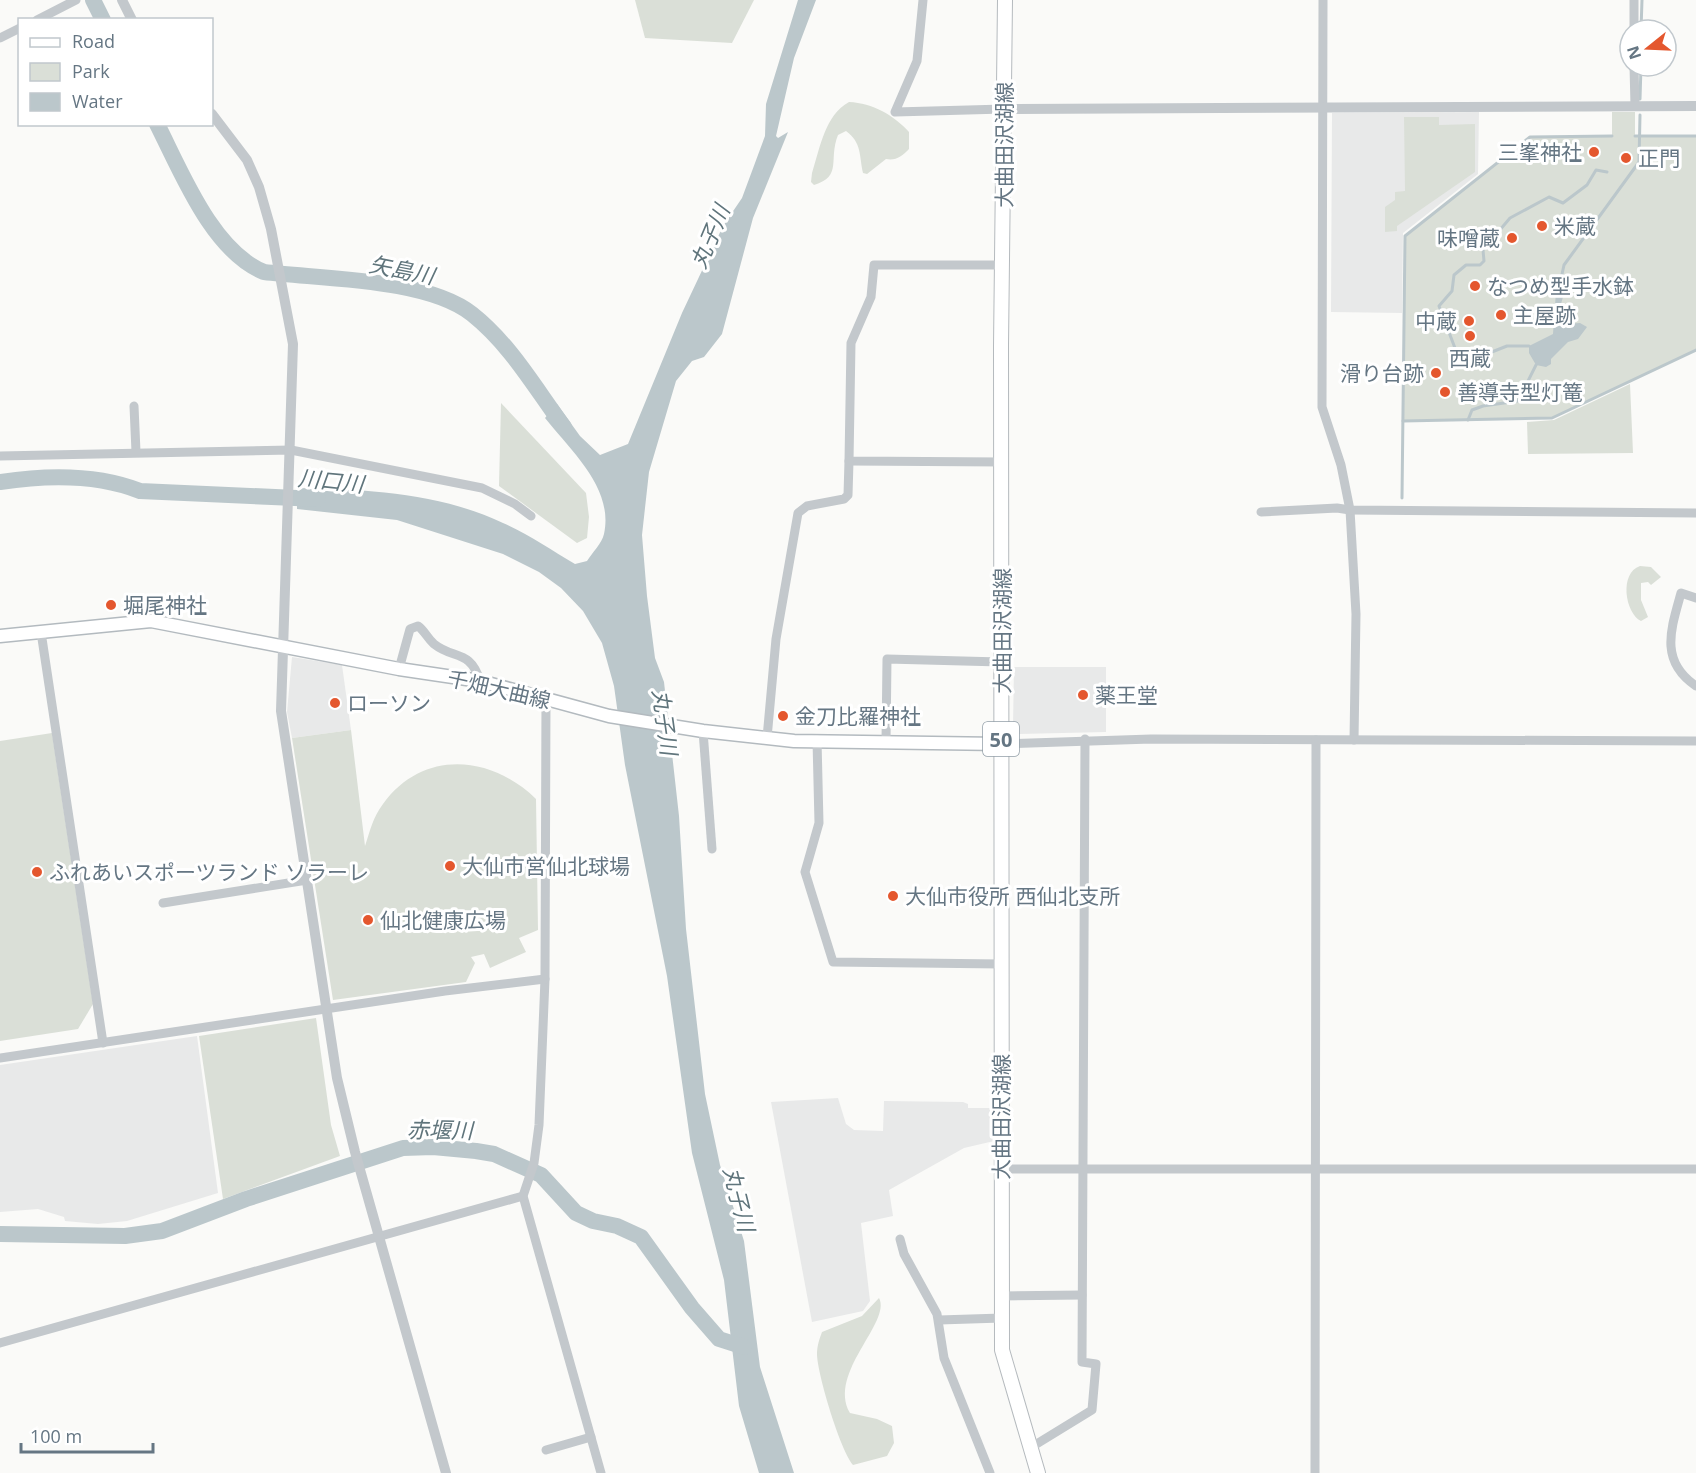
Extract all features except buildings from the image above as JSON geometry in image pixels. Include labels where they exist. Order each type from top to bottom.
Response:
[{"type":"main road","name":"大曲田沢湖線","points":[[1005,0],[1001,662],[1002,1350],[1006,1373],[1038,1473]]},
{"type":"main road","name":"千畑大曲線","points":[[0,636],[151,621],[399,669],[480,681],[609,716],[703,731],[767,738],[1001,744]]},
{"type":"street","points":[[122,0],[131,18]]},
{"type":"street","points":[[923,0],[917,61],[895,112],[1004,109],[1696,106]]},
{"type":"street","points":[[1323,0],[1322,407],[1341,465],[1350,510],[1356,614],[1354,740]]},
{"type":"street","points":[[1634,0],[1634,18]]},
{"type":"street","points":[[41,18],[73,2]]},
{"type":"street","points":[[0,38],[18,29]]},
{"type":"street","points":[[1634,78],[1635,106]]},
{"type":"street","points":[[213,115],[247,160],[259,186],[293,344],[282,711],[337,1077],[378,1236],[446,1473]]},
{"type":"street","points":[[767,738],[776,639],[798,513],[807,506],[844,499],[848,495],[850,343],[871,297],[874,265],[1003,265]]},
{"type":"street","points":[[134,406],[136,452]]},
{"type":"street","points":[[0,456],[136,452],[291,456],[482,488],[515,504],[531,516]]},
{"type":"street","points":[[849,461],[1002,462]]},
{"type":"street","points":[[1261,512],[1337,508],[1350,510],[1696,513]]},
{"type":"street","points":[[1696,598],[1681,593],[1673,622],[1670,648],[1683,677],[1696,686]]},
{"type":"street","points":[[399,669],[410,628],[418,626],[439,647],[463,656],[470,662],[480,681]]},
{"type":"street","points":[[41,632],[103,1043]]},
{"type":"street","points":[[886,741],[886,660],[1001,662]]},
{"type":"street","points":[[546,698],[545,979],[539,1125],[534,1163],[523,1196],[601,1473]]},
{"type":"street","points":[[703,731],[712,849]]},
{"type":"street","points":[[1001,744],[1085,739],[1696,741]]},
{"type":"street","points":[[1030,1448],[1092,1410],[1096,1364],[1082,1362],[1085,739]]},
{"type":"street","points":[[817,740],[819,823],[805,872],[833,962],[1001,964]]},
{"type":"street","points":[[1315,1473],[1316,740]]},
{"type":"street","points":[[163,903],[307,880]]},
{"type":"street","points":[[0,1058],[445,991],[545,979]]},
{"type":"street","points":[[1001,1169],[1696,1169]]},
{"type":"street","points":[[0,1343],[523,1196]]},
{"type":"street","points":[[900,1239],[904,1254],[939,1320],[944,1358],[990,1473]]},
{"type":"street","points":[[1002,1296],[1082,1295]]},
{"type":"street","points":[[939,1320],[1002,1318]]},
{"type":"street","points":[[546,1450],[591,1437]]},
{"type":"shaded area","points":[[1479,112],[1478,174],[1403,233],[1402,313],[1331,312],[1332,113]]},
{"type":"shaded area","points":[[292,657],[342,665],[351,730],[292,738],[287,712]]},
{"type":"shaded area","points":[[1014,667],[1106,667],[1106,732],[1019,734],[1013,726]]},
{"type":"shaded area","points":[[197,1036],[218,1193],[127,1221],[98,1224],[65,1221],[64,1217],[38,1209],[0,1212],[0,1065]]},
{"type":"shaded area","points":[[838,1098],[846,1124],[854,1130],[883,1131],[884,1101],[963,1102],[968,1104],[968,1108],[995,1108],[994,1141],[964,1148],[889,1190],[893,1216],[861,1223],[870,1301],[863,1311],[812,1322],[771,1102]]},
{"type":"green space","points":[[635,0],[754,0],[732,43],[645,38]]},
{"type":"green space","points":[[849,102],[874,107],[896,120],[909,132],[909,149],[899,157],[886,159],[867,174],[863,173],[855,140],[846,131],[838,135],[832,172],[829,177],[814,185],[811,182],[812,173],[825,133],[834,115]]},
{"type":"green space","points":[[1612,112],[1635,112],[1635,136],[1696,136],[1696,350],[1552,418],[1403,421],[1405,236],[1530,137],[1612,136]]},
{"type":"green space","points":[[1404,117],[1439,117],[1439,125],[1475,124],[1475,172],[1397,226],[1397,231],[1385,232],[1385,207],[1395,200],[1395,192],[1405,191]]},
{"type":"green space","points":[[1630,384],[1633,453],[1528,454],[1527,422],[1554,420]]},
{"type":"green space","points":[[501,403],[586,493],[589,517],[587,538],[577,543],[499,486]]},
{"type":"green space","points":[[1640,566],[1651,567],[1661,577],[1651,585],[1648,582],[1641,583],[1641,600],[1648,617],[1641,621],[1631,610],[1627,593],[1629,576]]},
{"type":"green space","points":[[351,730],[365,846],[374,819],[383,804],[399,786],[417,774],[437,767],[458,764],[499,773],[518,784],[536,799],[538,930],[519,938],[526,952],[490,968],[484,954],[471,957],[475,963],[466,982],[333,1000],[292,738]]},
{"type":"green space","name":"ふれあいスポーツランド ソラーレ","points":[[52,733],[93,1004],[78,1029],[0,1041],[0,741]]},
{"type":"green space","points":[[316,1018],[331,1125],[340,1156],[223,1199],[199,1036]]},
{"type":"green space","points":[[879,1298],[881,1308],[877,1320],[852,1365],[845,1398],[850,1413],[877,1419],[892,1426],[894,1443],[887,1456],[853,1465],[836,1429],[825,1395],[818,1365],[818,1346],[822,1332],[862,1316]]},
{"type":"water","name":"丸子川","points":[[798,0],[816,0],[794,58],[776,136],[778,138],[788,132],[753,218],[722,334],[704,357],[692,361],[676,381],[649,472],[642,535],[655,658],[664,682],[679,816],[686,929],[705,1094],[720,1165],[744,1241],[760,1367],[794,1473],[759,1473],[739,1406],[724,1280],[692,1153],[667,976],[625,765],[614,686],[602,643],[583,611],[561,588],[539,572],[503,554],[397,520],[297,509],[297,488],[376,492],[454,505],[512,527],[575,564],[587,561],[604,534],[603,501],[588,471],[545,418],[557,404],[580,436],[600,455],[628,444],[682,313],[723,226],[742,198],[765,136],[766,104]]},
{"type":"water","points":[[1559,288],[1563,297],[1560,311],[1562,321],[1565,324],[1580,323],[1587,327],[1578,339],[1568,342],[1551,359],[1551,364],[1546,367],[1536,365],[1529,353],[1529,346],[1553,334],[1556,291]]},
{"type":"waterway","name":"矢島川","points":[[93,0],[102,18]]},
{"type":"waterway","points":[[1641,18],[1642,0]]},
{"type":"waterway","points":[[1640,99],[1641,78]]},
{"type":"waterway","points":[[1559,288],[1564,265],[1639,162],[1640,115]]},
{"type":"waterway","name":"矢島川","points":[[158,126],[200,208],[229,247],[245,262],[264,272],[372,282],[429,293],[452,302],[472,314],[499,339],[564,427]]},
{"type":"waterway","points":[[1402,498],[1405,236],[1530,137],[1612,136]]},
{"type":"waterway","points":[[1635,136],[1696,136]]},
{"type":"waterway","points":[[1529,346],[1507,346],[1469,361],[1458,356],[1439,306],[1452,291],[1454,275],[1466,265],[1480,265],[1484,261],[1483,250],[1510,218],[1549,197],[1563,203],[1587,185],[1596,170],[1607,172]]},
{"type":"waterway","points":[[1403,421],[1552,418],[1696,350]]},
{"type":"waterway","points":[[1468,420],[1472,410],[1483,406],[1518,401],[1536,365]]},
{"type":"waterway","name":"川口川","points":[[0,482],[53,477],[106,481],[140,491],[318,499]]},
{"type":"waterway","name":"赤堰川","points":[[0,1234],[125,1236],[162,1231],[246,1199],[403,1148],[433,1147],[476,1151],[494,1154],[541,1175],[576,1213],[593,1221],[617,1226],[641,1237],[692,1308],[719,1339],[744,1347]]},
{"type":"place","name":"三峯神社","points":[[1594,152]]},
{"type":"place","name":"正門","points":[[1626,158]]},
{"type":"place","name":"米蔵","points":[[1542,226]]},
{"type":"place","name":"味噌蔵","points":[[1512,238]]},
{"type":"place","name":"なつめ型手水鉢","points":[[1475,286]]},
{"type":"place","name":"主屋跡","points":[[1501,315]]},
{"type":"place","name":"中蔵","points":[[1469,321]]},
{"type":"place","name":"西蔵","points":[[1470,336]]},
{"type":"place","name":"滑り台跡","points":[[1436,373]]},
{"type":"place","name":"善導寺型灯篭","points":[[1445,392]]},
{"type":"place","name":"堀尾神社","points":[[111,605]]},
{"type":"place","name":"薬王堂","points":[[1083,695]]},
{"type":"place","name":"ローソン","points":[[335,703]]},
{"type":"place","name":"金刀比羅神社","points":[[783,716]]},
{"type":"place","name":"大仙市営仙北球場","points":[[450,866]]},
{"type":"place","name":"ふれあいスポーツランド ソラーレ","points":[[37,872]]},
{"type":"place","name":"大仙市役所 西仙北支所","points":[[893,896]]},
{"type":"place","name":"仙北健康広場","points":[[368,920]]}]
